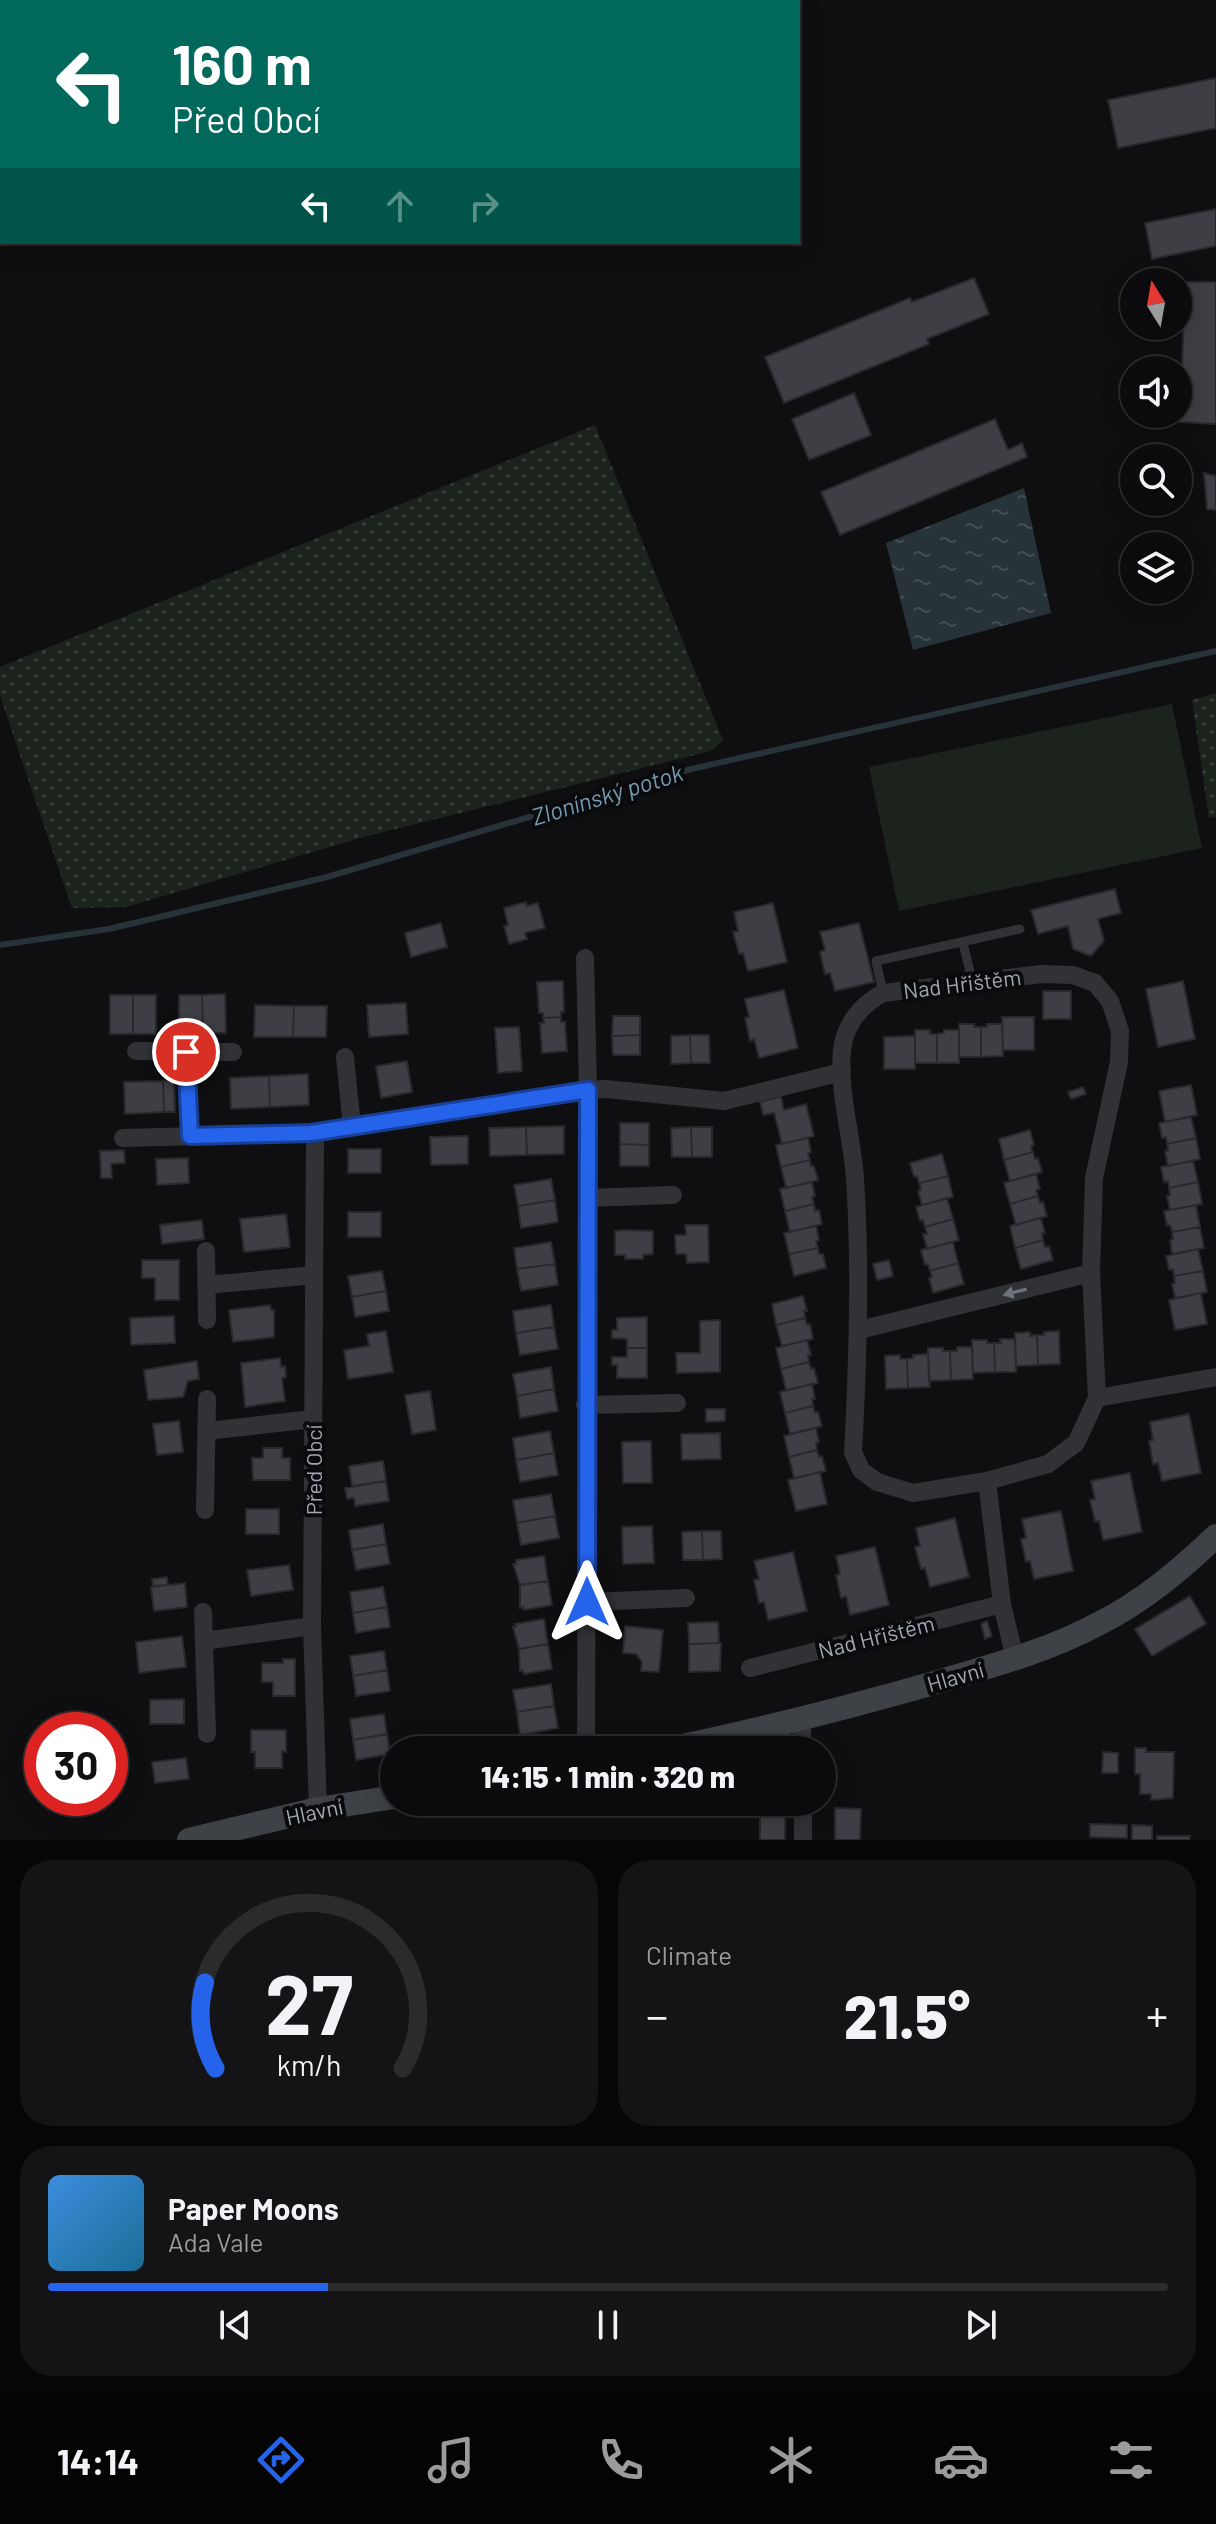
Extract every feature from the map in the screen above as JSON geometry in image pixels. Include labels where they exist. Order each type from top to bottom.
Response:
[{"type":"street","points":[[585,958],[588,1090],[586,1736]]},
{"type":"street","name":"Nad Hřištěm","points":[[1042,974],[1073,975],[1095,983],[1110,1001],[1120,1031],[1119,1062],[1094,1178],[1091,1273],[1097,1398],[1076,1443],[1048,1464],[987,1481],[913,1493],[877,1482],[861,1470],[853,1452],[859,1330],[855,1176],[842,1072],[842,1047],[864,1003],[883,993],[972,980],[1042,974]]},
{"type":"street","points":[[136,1051],[233,1052]]},
{"type":"street","points":[[186,1052],[190,1136]]},
{"type":"street","points":[[345,1057],[352,1127]]},
{"type":"street","points":[[123,1138],[311,1133],[588,1090],[606,1089],[724,1101],[842,1072]]},
{"type":"street","name":"Před Obcí","points":[[311,1133],[315,1135],[312,1626],[318,1809]]},
{"type":"street","points":[[587,1198],[673,1195]]},
{"type":"street","points":[[206,1251],[207,1320]]},
{"type":"street","points":[[859,1330],[1091,1273]]},
{"type":"street","points":[[207,1285],[314,1275]]},
{"type":"street","points":[[1097,1398],[1216,1377]]},
{"type":"street","points":[[205,1510],[207,1399]]},
{"type":"street","points":[[585,1405],[677,1403]]},
{"type":"street","points":[[207,1431],[313,1419]]},
{"type":"street","points":[[987,1481],[1002,1604],[1015,1659]]},
{"type":"street","name":"Hlavní","points":[[723,1736],[898,1693],[1059,1643],[1147,1596],[1214,1542]]},
{"type":"street","points":[[587,1602],[686,1598]]},
{"type":"street","name":"Nad Hřištěm","points":[[750,1668],[1002,1604]]},
{"type":"street","points":[[203,1612],[207,1734]]},
{"type":"street","points":[[204,1641],[312,1626]]},
{"type":"street","points":[[802,1717],[802,1736]]},
{"type":"street","name":"Hlavní","points":[[189,1840],[318,1809],[380,1799]]},
{"type":"street","points":[[803,1816],[803,1840]]},
{"type":"lane","points":[[883,993],[876,961],[1020,929]]},
{"type":"lane","points":[[963,943],[972,980]]},
{"type":"shaded area","points":[[595,425],[723,740],[711,751],[367,836],[126,907],[72,908],[0,696],[0,667]]},
{"type":"shaded area","points":[[1216,693],[1216,817],[1209,818],[1192,700]]},
{"type":"shaded area","points":[[1172,704],[1202,848],[899,911],[869,767]]},
{"type":"water","points":[[1024,488],[1051,613],[913,650],[886,543]]},
{"type":"building","points":[[1216,78],[1216,128],[1118,148],[1108,100]]},
{"type":"building","points":[[1216,209],[1216,246],[1152,259],[1145,223]]},
{"type":"building","points":[[974,278],[989,314],[927,339],[929,344],[784,403],[765,357],[910,298],[912,302]]},
{"type":"building","points":[[1192,282],[1216,282],[1216,424],[1192,423],[1192,356],[1182,356],[1183,340],[1192,340]]},
{"type":"building","points":[[854,393],[871,435],[809,460],[792,419]]},
{"type":"building","points":[[995,419],[1008,450],[1022,443],[1027,457],[840,535],[821,492]]},
{"type":"building","points":[[1204,473],[1216,476],[1216,510],[1207,509]]},
{"type":"building","points":[[1115,889],[1121,913],[1098,919],[1104,941],[1091,956],[1073,949],[1068,926],[1038,934],[1031,910]]},
{"type":"building","points":[[526,902],[527,906],[538,903],[545,928],[525,933],[527,939],[509,944],[504,926],[508,925],[504,908]]},
{"type":"building","points":[[773,903],[787,962],[748,971],[733,932],[738,931],[734,912]]},
{"type":"building","points":[[441,923],[447,947],[411,957],[405,933]]},
{"type":"building","points":[[859,923],[874,982],[835,991],[830,973],[825,974],[820,952],[825,950],[820,932]]},
{"type":"building","points":[[563,981],[564,1012],[561,1012],[561,1017],[543,1018],[543,1013],[539,1013],[537,982]]},
{"type":"building","points":[[1183,981],[1195,1039],[1158,1047],[1146,989]]},
{"type":"building","points":[[784,990],[798,1048],[759,1058],[754,1039],[750,1041],[745,999]]},
{"type":"building","points":[[1043,991],[1071,991],[1071,1019],[1043,1019]]},
{"type":"building","points":[[225,994],[226,1033],[203,1033],[202,995]]},
{"type":"building","points":[[110,995],[133,995],[133,1034],[110,1034]]},
{"type":"building","points":[[133,995],[156,995],[156,1034],[133,1034]]},
{"type":"building","points":[[179,995],[202,995],[203,1033],[179,1033]]},
{"type":"building","points":[[406,1003],[408,1034],[369,1037],[367,1005]]},
{"type":"building","points":[[255,1005],[294,1006],[293,1037],[254,1037]]},
{"type":"building","points":[[294,1006],[327,1006],[326,1037],[293,1037]]},
{"type":"building","points":[[613,1016],[640,1016],[640,1035],[612,1036]]},
{"type":"building","points":[[561,1017],[561,1022],[565,1022],[567,1051],[542,1053],[540,1023],[544,1023],[543,1018]]},
{"type":"building","points":[[1002,1017],[1034,1017],[1034,1050],[1003,1050]]},
{"type":"building","points":[[959,1024],[981,1027],[981,1057],[959,1057]]},
{"type":"building","points":[[987,1024],[1002,1024],[1003,1056],[981,1057],[981,1027],[987,1027]]},
{"type":"building","points":[[519,1027],[522,1071],[498,1073],[495,1028]]},
{"type":"building","points":[[915,1030],[930,1030],[930,1034],[937,1034],[937,1063],[915,1063]]},
{"type":"building","points":[[944,1030],[959,1030],[959,1063],[937,1063],[937,1034],[944,1033]]},
{"type":"building","points":[[640,1035],[640,1055],[613,1055],[612,1036]]},
{"type":"building","points":[[690,1035],[691,1063],[671,1064],[671,1036]]},
{"type":"building","points":[[690,1035],[709,1035],[710,1063],[691,1063]]},
{"type":"building","points":[[915,1036],[915,1069],[884,1069],[884,1037]]},
{"type":"building","points":[[407,1061],[412,1092],[381,1098],[376,1066]]},
{"type":"building","points":[[308,1074],[309,1105],[270,1107],[269,1076]]},
{"type":"building","points":[[269,1076],[270,1107],[231,1109],[230,1078]]},
{"type":"building","points":[[174,1080],[175,1112],[164,1112],[163,1081]]},
{"type":"building","points":[[163,1081],[164,1112],[125,1114],[124,1082]]},
{"type":"building","points":[[1191,1085],[1197,1115],[1165,1122],[1159,1091]]},
{"type":"building","points":[[1083,1087],[1086,1094],[1071,1099],[1068,1092]]},
{"type":"building","points":[[781,1097],[784,1110],[806,1104],[814,1136],[782,1144],[774,1113],[763,1115],[760,1102]]},
{"type":"building","points":[[1191,1117],[1196,1138],[1167,1144],[1166,1137],[1162,1138],[1159,1123]]},
{"type":"building","points":[[620,1123],[649,1123],[649,1145],[620,1144]]},
{"type":"building","points":[[564,1126],[564,1154],[527,1155],[526,1127]]},
{"type":"building","points":[[526,1127],[527,1155],[490,1156],[489,1128]]},
{"type":"building","points":[[691,1127],[712,1127],[712,1157],[692,1157]]},
{"type":"building","points":[[691,1127],[692,1157],[672,1157],[671,1128]]},
{"type":"building","points":[[1030,1130],[1033,1152],[1004,1160],[999,1139]]},
{"type":"building","points":[[468,1136],[468,1164],[431,1165],[430,1137]]},
{"type":"building","points":[[808,1138],[810,1160],[781,1167],[776,1145]]},
{"type":"building","points":[[1196,1138],[1200,1159],[1168,1166],[1167,1144]]},
{"type":"building","points":[[620,1144],[649,1145],[649,1166],[620,1166]]},
{"type":"building","points":[[348,1149],[381,1149],[381,1173],[348,1173]]},
{"type":"building","points":[[124,1150],[125,1163],[111,1164],[112,1178],[101,1178],[100,1151]]},
{"type":"building","points":[[1033,1152],[1042,1172],[1010,1181],[1004,1160]]},
{"type":"building","points":[[942,1154],[948,1176],[919,1183],[910,1163]]},
{"type":"building","points":[[188,1158],[189,1183],[157,1185],[156,1159]]},
{"type":"building","points":[[810,1160],[818,1180],[786,1188],[781,1167]]},
{"type":"building","points":[[1193,1161],[1198,1182],[1169,1188],[1168,1181],[1164,1182],[1161,1167]]},
{"type":"building","points":[[1036,1174],[1040,1189],[1036,1190],[1038,1196],[1010,1204],[1004,1183]]},
{"type":"building","points":[[948,1176],[953,1197],[922,1205],[919,1183]]},
{"type":"building","points":[[551,1179],[555,1200],[518,1206],[514,1185]]},
{"type":"building","points":[[812,1182],[814,1204],[785,1211],[780,1189]]},
{"type":"building","points":[[1198,1182],[1202,1204],[1170,1210],[1169,1188]]},
{"type":"building","points":[[1038,1196],[1047,1216],[1016,1225],[1010,1204]]},
{"type":"building","points":[[947,1198],[953,1219],[925,1227],[916,1207]]},
{"type":"building","points":[[555,1200],[558,1222],[521,1228],[518,1206]]},
{"type":"building","points":[[814,1204],[815,1211],[819,1210],[822,1224],[790,1232],[785,1211]]},
{"type":"building","points":[[1196,1205],[1200,1227],[1172,1232],[1170,1225],[1167,1226],[1164,1211]]},
{"type":"building","points":[[348,1212],[381,1212],[381,1237],[348,1237]]},
{"type":"building","points":[[286,1214],[290,1247],[244,1252],[240,1219]]},
{"type":"building","points":[[1041,1218],[1045,1233],[1042,1233],[1043,1240],[1015,1248],[1010,1226]]},
{"type":"building","points":[[953,1219],[959,1240],[927,1249],[923,1234],[927,1234],[925,1227]]},
{"type":"building","points":[[202,1220],[204,1239],[162,1244],[160,1225]]},
{"type":"building","points":[[685,1225],[708,1225],[709,1262],[687,1263],[686,1254],[676,1254],[675,1235],[686,1235]]},
{"type":"building","points":[[816,1226],[818,1248],[789,1254],[784,1233]]},
{"type":"building","points":[[1200,1227],[1204,1248],[1172,1254],[1172,1232]]},
{"type":"building","points":[[615,1231],[653,1231],[653,1254],[643,1255],[643,1259],[625,1259],[625,1255],[615,1255]]},
{"type":"building","points":[[1043,1240],[1045,1247],[1049,1246],[1053,1260],[1021,1269],[1015,1248]]},
{"type":"building","points":[[551,1242],[555,1264],[517,1269],[514,1248]]},
{"type":"building","points":[[953,1242],[958,1263],[930,1271],[921,1250]]},
{"type":"building","points":[[818,1248],[819,1254],[823,1254],[826,1268],[794,1276],[789,1254]]},
{"type":"building","points":[[1198,1249],[1203,1271],[1174,1276],[1173,1269],[1169,1270],[1166,1256]]},
{"type":"building","points":[[142,1260],[179,1260],[179,1300],[155,1300],[155,1278],[142,1278]]},
{"type":"building","points":[[889,1260],[893,1276],[877,1280],[873,1264]]},
{"type":"building","points":[[958,1263],[964,1284],[933,1293],[930,1271]]},
{"type":"building","points":[[555,1264],[558,1285],[521,1291],[517,1269]]},
{"type":"building","points":[[382,1271],[386,1291],[352,1297],[348,1276]]},
{"type":"building","points":[[1203,1271],[1207,1292],[1175,1298],[1174,1276]]},
{"type":"building","points":[[386,1291],[389,1311],[355,1317],[352,1297]]},
{"type":"building","points":[[1201,1293],[1207,1324],[1175,1330],[1169,1300]]},
{"type":"building","points":[[803,1296],[807,1311],[804,1311],[805,1318],[776,1325],[772,1304]]},
{"type":"building","points":[[270,1305],[274,1310],[274,1337],[233,1342],[229,1310]]},
{"type":"building","points":[[551,1305],[554,1327],[516,1333],[513,1311]]},
{"type":"building","points":[[174,1316],[175,1343],[131,1345],[130,1318]]},
{"type":"building","points":[[647,1317],[647,1348],[627,1348],[627,1339],[612,1338],[612,1330],[617,1330],[617,1318]]},
{"type":"building","points":[[805,1318],[807,1325],[810,1324],[813,1339],[782,1346],[776,1325]]},
{"type":"building","points":[[720,1320],[720,1372],[677,1373],[676,1353],[700,1353],[700,1321]]},
{"type":"building","points":[[554,1327],[558,1349],[520,1355],[516,1333]]},
{"type":"building","points":[[386,1331],[393,1372],[348,1379],[344,1350],[369,1346],[367,1334]]},
{"type":"building","points":[[1059,1331],[1060,1364],[1038,1365],[1037,1335]]},
{"type":"building","points":[[1030,1332],[1030,1336],[1037,1335],[1038,1365],[1016,1366],[1015,1333]]},
{"type":"building","points":[[1000,1339],[1015,1339],[1016,1372],[995,1372],[994,1343],[1001,1343]]},
{"type":"building","points":[[807,1340],[811,1355],[808,1355],[809,1362],[781,1369],[776,1348]]},
{"type":"building","points":[[972,1340],[994,1343],[995,1372],[973,1373]]},
{"type":"building","points":[[957,1347],[972,1347],[973,1379],[951,1380],[950,1351],[957,1351]]},
{"type":"building","points":[[627,1348],[647,1348],[647,1378],[617,1378],[617,1365],[612,1365],[612,1357],[627,1357]]},
{"type":"building","points":[[928,1348],[950,1351],[951,1380],[929,1381]]},
{"type":"building","points":[[928,1354],[930,1387],[908,1388],[907,1359],[913,1358],[913,1355]]},
{"type":"building","points":[[900,1355],[900,1359],[907,1359],[908,1388],[886,1389],[885,1356]]},
{"type":"building","points":[[280,1358],[281,1367],[285,1366],[286,1377],[282,1378],[285,1401],[245,1407],[241,1363]]},
{"type":"building","points":[[197,1361],[199,1379],[188,1381],[183,1397],[148,1400],[144,1370]]},
{"type":"building","points":[[809,1362],[818,1383],[786,1390],[781,1369]]},
{"type":"building","points":[[551,1367],[554,1389],[517,1396],[513,1374]]},
{"type":"building","points":[[812,1384],[813,1406],[785,1413],[780,1392]]},
{"type":"building","points":[[554,1389],[558,1411],[520,1418],[517,1396]]},
{"type":"building","points":[[430,1391],[436,1430],[412,1434],[405,1395]]},
{"type":"building","points":[[813,1406],[822,1426],[790,1434],[785,1413]]},
{"type":"building","points":[[706,1409],[725,1409],[725,1421],[706,1422]]},
{"type":"building","points":[[1189,1414],[1201,1473],[1162,1481],[1158,1463],[1153,1464],[1150,1422]]},
{"type":"building","points":[[179,1421],[183,1452],[157,1455],[153,1424]]},
{"type":"building","points":[[816,1428],[817,1450],[789,1457],[784,1436]]},
{"type":"building","points":[[550,1431],[554,1453],[516,1460],[513,1438]]},
{"type":"building","points":[[720,1433],[721,1459],[682,1460],[681,1434]]},
{"type":"building","points":[[651,1441],[652,1483],[623,1483],[622,1442]]},
{"type":"building","points":[[263,1448],[282,1448],[282,1458],[290,1458],[290,1480],[253,1480],[252,1458],[263,1458]]},
{"type":"building","points":[[817,1450],[826,1471],[794,1478],[789,1457]]},
{"type":"building","points":[[554,1453],[558,1475],[520,1482],[516,1460]]},
{"type":"building","points":[[383,1461],[386,1481],[352,1486],[349,1466]]},
{"type":"building","points":[[820,1472],[827,1504],[796,1511],[788,1480]]},
{"type":"building","points":[[1130,1473],[1142,1532],[1103,1540],[1090,1500],[1095,1499],[1091,1481]]},
{"type":"building","points":[[386,1481],[389,1501],[355,1506],[354,1498],[347,1499],[345,1488]]},
{"type":"building","points":[[551,1494],[555,1516],[517,1523],[513,1500]]},
{"type":"building","points":[[246,1509],[279,1509],[279,1534],[246,1534]]},
{"type":"building","points":[[1061,1511],[1073,1571],[1034,1579],[1021,1539],[1026,1538],[1022,1519]]},
{"type":"building","points":[[555,1516],[559,1538],[521,1545],[517,1523]]},
{"type":"building","points":[[955,1518],[969,1577],[930,1587],[915,1547],[920,1546],[916,1528]]},
{"type":"building","points":[[383,1524],[386,1544],[352,1550],[349,1530]]},
{"type":"building","points":[[652,1526],[654,1563],[623,1564],[622,1527]]},
{"type":"building","points":[[702,1531],[721,1531],[722,1559],[703,1560]]},
{"type":"building","points":[[702,1531],[703,1560],[683,1560],[682,1532]]},
{"type":"building","points":[[386,1544],[390,1564],[356,1570],[352,1550]]},
{"type":"building","points":[[875,1547],[889,1605],[850,1615],[846,1596],[841,1598],[836,1556]]},
{"type":"building","points":[[793,1552],[807,1611],[768,1620],[764,1602],[759,1603],[754,1580],[759,1579],[754,1561]]},
{"type":"building","points":[[544,1556],[548,1581],[520,1585],[513,1564],[516,1560]]},
{"type":"building","points":[[289,1565],[293,1590],[251,1596],[247,1570]]},
{"type":"building","points":[[167,1577],[168,1585],[153,1586],[152,1579]]},
{"type":"building","points":[[548,1581],[552,1605],[520,1608],[520,1585]]},
{"type":"building","points":[[185,1583],[187,1607],[154,1611],[151,1587]]},
{"type":"building","points":[[383,1587],[387,1607],[353,1613],[350,1592]]},
{"type":"building","points":[[1190,1596],[1206,1624],[1152,1656],[1135,1629]]},
{"type":"building","points":[[387,1607],[390,1627],[356,1633],[353,1613]]},
{"type":"building","points":[[544,1619],[548,1644],[519,1649],[513,1627],[516,1627],[515,1624]]},
{"type":"building","points":[[987,1621],[992,1636],[985,1639],[981,1624]]},
{"type":"building","points":[[718,1622],[719,1643],[689,1644],[688,1623]]},
{"type":"building","points":[[625,1626],[663,1630],[659,1672],[641,1671],[642,1662],[636,1654],[623,1653]]},
{"type":"building","points":[[182,1636],[186,1667],[139,1673],[136,1642]]},
{"type":"building","points":[[721,1643],[720,1671],[689,1672],[689,1644]]},
{"type":"building","points":[[548,1644],[552,1669],[524,1674],[520,1671],[519,1649]]},
{"type":"building","points":[[384,1651],[387,1670],[353,1676],[350,1656]]},
{"type":"building","points":[[283,1659],[295,1659],[295,1696],[273,1696],[273,1682],[262,1682],[262,1663],[283,1663]]},
{"type":"building","points":[[387,1670],[390,1691],[356,1696],[353,1676]]},
{"type":"building","points":[[551,1684],[554,1706],[517,1712],[513,1690]]},
{"type":"building","points":[[184,1699],[184,1724],[150,1724],[150,1700]]},
{"type":"building","points":[[554,1706],[558,1728],[520,1735],[517,1712]]},
{"type":"building","points":[[384,1714],[387,1734],[353,1740],[350,1719]]},
{"type":"building","points":[[251,1730],[286,1730],[282,1768],[255,1768]]},
{"type":"building","points":[[387,1734],[387,1736],[380,1736],[380,1756],[356,1760],[353,1740]]},
{"type":"building","points":[[1135,1748],[1146,1748],[1146,1752],[1174,1752],[1173,1798],[1151,1800],[1151,1794],[1140,1794],[1140,1774],[1135,1774]]},
{"type":"building","points":[[1103,1752],[1118,1753],[1118,1773],[1102,1773]]},
{"type":"building","points":[[186,1758],[189,1779],[155,1783],[152,1762]]},
{"type":"building","points":[[836,1808],[861,1809],[860,1840],[835,1840]]},
{"type":"building","points":[[760,1816],[785,1816],[785,1840],[760,1840]]},
{"type":"building","points":[[1090,1824],[1127,1825],[1127,1838],[1090,1837]]},
{"type":"building","points":[[1132,1825],[1152,1826],[1152,1840],[1132,1840]]},
{"type":"building","points":[[1157,1836],[1190,1836],[1189,1840],[1157,1840]]},
{"type":"waterway","name":"Zlonínský potok","points":[[0,945],[109,929],[327,877],[691,769],[1216,651]]},
{"type":"route","points":[[186,1052],[190,1136],[311,1133],[588,1090],[587,1602]]}]
